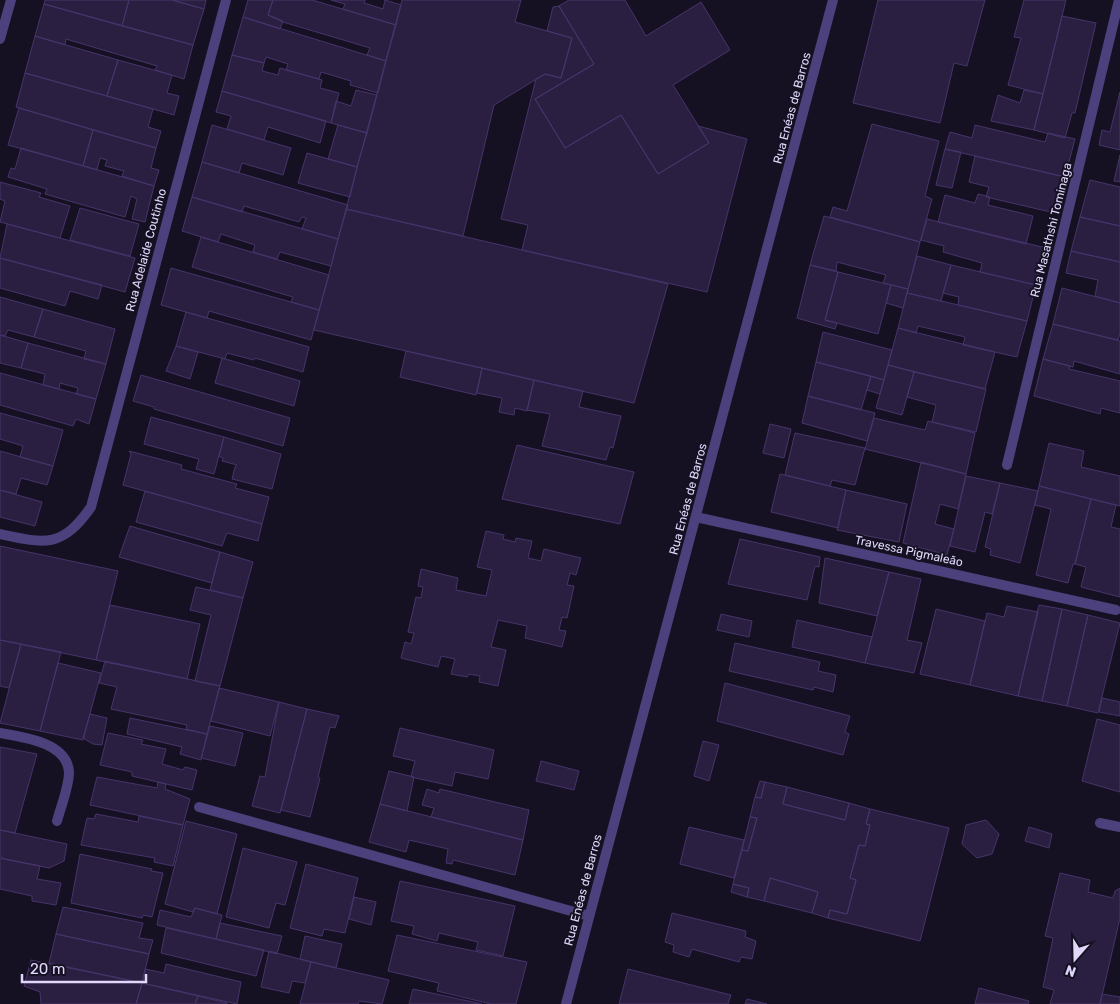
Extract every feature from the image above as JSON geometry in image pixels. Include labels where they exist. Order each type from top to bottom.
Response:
[{"type":"street","points":[[0,39],[12,0]]},
{"type":"street","name":"Rua Adelaide Coutinho","points":[[0,534],[44,541],[60,539],[76,528],[90,507],[226,0]]},
{"type":"street","name":"Rua Enéas de Barros","points":[[566,1004],[833,0]]},
{"type":"street","name":"Rua Masathshi Tominaga","points":[[1007,465],[1119,0]]},
{"type":"street","name":"Travessa Pigmaleão","points":[[696,517],[1116,610]]},
{"type":"street","points":[[0,733],[34,740],[53,749],[66,759],[69,772],[57,821]]},
{"type":"street","points":[[199,807],[590,916]]},
{"type":"street","points":[[1100,823],[1120,827]]},
{"type":"building","points":[[45,0],[129,0],[122,26],[44,4]]},
{"type":"building","points":[[129,0],[172,0],[204,9],[193,45],[122,26]]},
{"type":"building","points":[[172,0],[206,0],[204,9]]},
{"type":"building","points":[[248,0],[273,0],[268,15],[283,21],[280,29],[243,17]]},
{"type":"building","points":[[273,0],[312,0],[396,25],[386,61],[367,55],[370,48],[283,22],[268,15]]},
{"type":"building","points":[[331,0],[365,0],[364,3],[383,9],[385,0],[401,5],[396,25],[343,9],[345,4]]},
{"type":"building","points":[[402,0],[521,0],[515,22],[572,38],[561,78],[545,74],[494,105],[463,236],[346,209]]},
{"type":"building","points":[[569,0],[625,0],[646,36],[701,2],[730,50],[673,85],[709,143],[658,174],[621,115],[565,148],[535,99],[594,64],[559,6]]},
{"type":"building","points":[[878,0],[985,0],[967,66],[954,63],[940,123],[853,103]]},
{"type":"building","points":[[1024,0],[1066,0],[1043,94],[1008,85],[1021,38],[1014,37]]},
{"type":"building","points":[[44,4],[193,45],[184,79],[155,70],[157,66],[66,39],[65,45],[35,36]]},
{"type":"building","points":[[559,6],[594,64],[535,99],[565,148],[621,115],[658,174],[709,143],[698,126],[747,139],[707,292],[522,250],[528,225],[501,219],[536,79],[545,74],[561,78],[572,38],[547,31],[553,7]]},
{"type":"building","points":[[1062,16],[1096,23],[1075,113],[1072,113],[1065,138],[1034,130]]},
{"type":"building","points":[[243,17],[386,61],[378,93],[350,85],[351,81],[321,72],[319,79],[286,70],[288,64],[266,57],[264,63],[232,55]]},
{"type":"building","points":[[35,36],[118,60],[107,96],[25,73]]},
{"type":"building","points":[[232,55],[264,63],[262,71],[278,75],[280,68],[322,80],[320,88],[339,93],[331,123],[222,91]]},
{"type":"building","points":[[118,60],[172,75],[167,93],[179,96],[174,115],[107,96]]},
{"type":"building","points":[[25,73],[153,109],[148,127],[161,131],[156,148],[16,107]]},
{"type":"building","points":[[356,90],[377,95],[367,133],[331,123],[336,101],[351,106]]},
{"type":"building","points":[[1024,90],[1043,94],[1034,130],[991,121],[998,95],[1020,103]]},
{"type":"building","points":[[222,91],[326,121],[320,143],[268,127],[264,140],[227,129],[231,116],[216,112]]},
{"type":"building","points":[[1120,92],[1120,150],[1099,145],[1102,130],[1110,132]]},
{"type":"building","points":[[19,108],[93,130],[83,166],[8,145]]},
{"type":"building","points":[[872,124],[939,141],[925,196],[932,199],[920,242],[830,217],[833,207],[847,211]]},
{"type":"building","points":[[212,125],[291,148],[283,175],[242,163],[239,173],[202,162]]},
{"type":"building","points":[[338,125],[367,133],[357,167],[328,159]]},
{"type":"building","points":[[975,125],[1045,142],[1048,133],[1075,139],[1065,177],[945,149],[950,132],[972,138]]},
{"type":"building","points":[[93,130],[156,148],[151,168],[159,170],[154,186],[122,176],[124,171],[105,166],[107,160],[100,158],[97,170],[83,166]]},
{"type":"building","points":[[21,148],[154,186],[145,222],[132,219],[137,199],[131,196],[125,217],[45,194],[47,189],[8,177],[11,168],[15,169]]},
{"type":"building","points":[[945,149],[961,152],[952,188],[936,185]]},
{"type":"building","points":[[307,153],[357,167],[350,197],[298,183]]},
{"type":"building","points":[[1120,155],[1120,182],[1114,181]]},
{"type":"building","points":[[975,156],[1065,177],[1055,213],[986,197],[989,187],[969,182]]},
{"type":"building","points":[[202,162],[348,205],[338,239],[302,229],[306,218],[302,217],[299,222],[244,206],[242,212],[192,197]]},
{"type":"building","points":[[1090,180],[1120,187],[1120,226],[1080,217]]},
{"type":"building","points":[[0,182],[41,193],[39,197],[70,206],[60,238],[0,222],[5,201],[0,199]]},
{"type":"building","points":[[978,194],[990,197],[988,205],[1033,216],[1026,244],[938,222],[945,195],[975,203]]},
{"type":"building","points":[[192,197],[338,239],[331,266],[280,252],[277,259],[253,252],[255,245],[221,234],[218,242],[182,231]]},
{"type":"building","points":[[80,208],[139,224],[130,256],[70,240]]},
{"type":"building","points":[[346,209],[668,284],[634,403],[314,330]]},
{"type":"building","points":[[824,216],[920,242],[908,289],[883,283],[886,275],[837,262],[836,271],[810,265]]},
{"type":"building","points":[[1080,217],[1120,226],[1120,262],[1071,251]]},
{"type":"building","points":[[927,219],[1046,248],[1036,285],[980,272],[982,263],[943,252],[944,246],[921,240]]},
{"type":"building","points":[[7,224],[135,258],[125,292],[0,258]]},
{"type":"building","points":[[201,237],[329,275],[319,310],[291,302],[293,297],[192,267]]},
{"type":"building","points":[[1071,251],[1120,262],[1120,303],[1095,296],[1098,280],[1066,273]]},
{"type":"building","points":[[917,256],[951,265],[941,301],[907,293]]},
{"type":"building","points":[[0,258],[102,285],[98,299],[70,291],[65,306],[0,288]]},
{"type":"building","points":[[810,265],[838,272],[825,320],[837,323],[835,329],[797,318]]},
{"type":"building","points":[[951,265],[1036,285],[1027,321],[958,305],[959,297],[943,293]]},
{"type":"building","points":[[171,268],[319,310],[311,340],[209,311],[207,318],[161,305]]},
{"type":"building","points":[[838,272],[891,285],[878,334],[825,320]]},
{"type":"building","points":[[891,285],[908,289],[903,308],[886,303]]},
{"type":"building","points":[[1062,288],[1120,303],[1120,334],[1118,340],[1053,324]]},
{"type":"building","points":[[907,293],[1027,321],[1017,357],[963,345],[965,337],[918,326],[916,333],[898,328]]},
{"type":"building","points":[[0,297],[43,309],[34,337],[8,330],[5,336],[0,335]]},
{"type":"building","points":[[43,309],[115,329],[106,364],[84,359],[86,351],[34,337]]},
{"type":"building","points":[[186,312],[309,347],[303,372],[255,358],[254,360],[227,353],[225,359],[176,346]]},
{"type":"building","points":[[1053,324],[1120,341],[1120,374],[1074,361],[1073,367],[1043,359]]},
{"type":"building","points":[[898,328],[995,352],[985,389],[888,365]]},
{"type":"building","points":[[823,332],[892,350],[884,380],[816,362]]},
{"type":"building","points":[[0,335],[28,343],[21,368],[0,363]]},
{"type":"building","points":[[28,343],[106,364],[96,399],[76,394],[78,388],[60,383],[59,389],[43,385],[45,374],[21,368]]},
{"type":"building","points":[[176,346],[198,352],[190,379],[166,371]]},
{"type":"building","points":[[406,351],[482,368],[476,395],[400,377]]},
{"type":"building","points":[[222,358],[300,381],[294,406],[215,383]]},
{"type":"building","points":[[1043,359],[1070,366],[1069,369],[1120,381],[1120,413],[1101,408],[1100,414],[1034,396]]},
{"type":"building","points":[[816,362],[871,376],[861,410],[808,396]]},
{"type":"building","points":[[888,365],[914,372],[902,415],[876,408]]},
{"type":"building","points":[[482,368],[534,380],[527,411],[515,408],[514,415],[499,412],[502,398],[477,393]]},
{"type":"building","points":[[914,372],[986,389],[976,432],[932,422],[936,405],[907,397]]},
{"type":"building","points":[[0,373],[96,399],[89,424],[76,419],[73,426],[0,405]]},
{"type":"building","points":[[141,375],[290,418],[283,446],[154,409],[154,407],[133,401]]},
{"type":"building","points":[[871,376],[884,380],[880,394],[867,390]]},
{"type":"building","points":[[534,380],[583,391],[579,407],[621,416],[613,448],[610,447],[606,460],[542,446],[550,414],[527,410]]},
{"type":"building","points":[[808,396],[875,413],[867,441],[802,423]]},
{"type":"building","points":[[0,413],[63,430],[53,466],[20,457],[23,446],[0,439]]},
{"type":"building","points":[[151,417],[224,437],[214,474],[196,469],[199,459],[144,444]]},
{"type":"building","points":[[874,418],[925,430],[928,421],[975,433],[966,474],[865,449]]},
{"type":"building","points":[[770,424],[791,429],[784,458],[763,453]]},
{"type":"building","points":[[795,433],[865,448],[855,485],[832,480],[830,486],[785,475]]},
{"type":"building","points":[[224,437],[281,454],[272,489],[232,479],[237,465],[222,461],[223,458],[219,456]]},
{"type":"building","points":[[1049,443],[1084,451],[1081,467],[1120,476],[1120,506],[1039,486]]},
{"type":"building","points":[[517,445],[634,472],[620,524],[502,499]]},
{"type":"building","points":[[0,451],[53,466],[47,485],[21,478],[16,494],[0,490]]},
{"type":"building","points":[[129,451],[182,465],[181,469],[237,484],[235,488],[269,497],[262,524],[123,485],[131,454]]},
{"type":"building","points":[[921,462],[966,474],[958,509],[940,504],[935,524],[954,529],[947,555],[903,543]]},
{"type":"building","points":[[780,474],[846,490],[838,528],[771,512]]},
{"type":"building","points":[[966,476],[1000,483],[992,514],[985,512],[975,552],[950,546]]},
{"type":"building","points":[[1000,483],[1038,491],[1020,563],[990,555],[991,549],[985,547]]},
{"type":"building","points":[[1039,486],[1091,499],[1075,564],[1073,564],[1068,583],[1036,575],[1051,509],[1035,505]]},
{"type":"building","points":[[0,490],[42,502],[35,526],[0,517]]},
{"type":"building","points":[[846,490],[907,504],[899,542],[837,530]]},
{"type":"building","points":[[145,491],[262,524],[258,541],[227,533],[222,546],[136,522]]},
{"type":"building","points":[[1091,499],[1116,505],[1111,527],[1120,529],[1120,597],[1081,587],[1086,567],[1075,564]]},
{"type":"building","points":[[130,526],[220,552],[212,583],[119,557]]},
{"type":"building","points":[[486,531],[504,535],[503,539],[515,542],[516,538],[532,541],[528,558],[541,561],[544,549],[581,558],[576,575],[570,573],[567,585],[574,586],[567,618],[562,617],[559,630],[566,631],[562,647],[525,638],[527,626],[498,620],[491,647],[506,650],[498,686],[479,682],[480,676],[469,674],[467,677],[451,674],[455,659],[441,656],[438,667],[401,658],[405,642],[411,644],[414,633],[408,632],[416,597],[421,598],[423,587],[418,586],[421,569],[458,578],[456,590],[486,596],[492,570],[477,567]]},
{"type":"building","points":[[740,539],[820,557],[819,567],[815,566],[807,600],[728,584]]},
{"type":"building","points":[[0,546],[118,571],[96,660],[0,640]]},
{"type":"building","points":[[220,552],[253,562],[243,598],[210,590]]},
{"type":"building","points":[[825,558],[889,572],[877,616],[819,603]]},
{"type":"building","points":[[889,572],[921,579],[907,640],[922,643],[914,673],[865,663]]},
{"type":"building","points":[[196,587],[243,598],[220,686],[195,681],[211,615],[190,610]]},
{"type":"building","points":[[110,605],[200,624],[187,679],[96,660]]},
{"type":"building","points":[[1039,605],[1062,609],[1042,701],[1018,696]]},
{"type":"building","points":[[1007,606],[1038,612],[1018,696],[970,685],[987,613],[1004,617]]},
{"type":"building","points":[[936,609],[985,621],[970,685],[920,674]]},
{"type":"building","points":[[1062,609],[1088,615],[1067,706],[1042,701]]},
{"type":"building","points":[[721,614],[752,621],[749,637],[717,630]]},
{"type":"building","points":[[1088,615],[1120,623],[1098,713],[1067,706]]},
{"type":"building","points":[[797,620],[872,637],[865,663],[792,647]]},
{"type":"building","points":[[0,640],[21,644],[9,688],[0,686]]},
{"type":"building","points":[[735,643],[820,662],[818,671],[836,675],[833,692],[814,687],[813,690],[729,671]]},
{"type":"building","points":[[21,644],[61,652],[40,731],[0,723]]},
{"type":"building","points":[[105,661],[220,686],[207,734],[186,729],[187,725],[111,709],[117,687],[99,683]]},
{"type":"building","points":[[58,663],[101,673],[83,740],[40,731]]},
{"type":"building","points":[[725,683],[850,716],[845,732],[849,734],[843,755],[717,721]]},
{"type":"building","points":[[219,688],[279,702],[270,736],[211,721]]},
{"type":"building","points":[[1102,698],[1120,702],[1120,716],[1099,712]]},
{"type":"building","points":[[279,702],[307,709],[280,813],[252,806],[260,776],[265,777]]},
{"type":"building","points":[[307,709],[339,716],[335,728],[330,727],[310,817],[281,810]]},
{"type":"building","points":[[90,714],[107,718],[102,745],[93,744],[83,738]]},
{"type":"building","points":[[130,718],[207,734],[201,760],[180,754],[182,747],[127,734]]},
{"type":"building","points":[[1097,719],[1120,725],[1120,792],[1082,781]]},
{"type":"building","points":[[210,726],[243,733],[235,766],[201,758]]},
{"type":"building","points":[[400,728],[494,750],[488,779],[455,772],[452,786],[411,777],[415,761],[393,756]]},
{"type":"building","points":[[108,733],[143,740],[141,744],[166,749],[162,764],[183,770],[185,767],[197,770],[192,790],[132,776],[132,772],[100,765]]},
{"type":"building","points":[[703,741],[719,745],[709,781],[694,776]]},
{"type":"building","points":[[0,747],[37,754],[15,833],[0,830]]},
{"type":"building","points":[[541,761],[579,771],[574,790],[536,781]]},
{"type":"building","points":[[389,771],[414,777],[407,811],[380,804]]},
{"type":"building","points":[[97,777],[157,788],[158,782],[166,784],[165,789],[190,799],[183,825],[90,805]]},
{"type":"building","points":[[760,781],[765,782],[761,798],[755,797]]},
{"type":"building","points":[[765,782],[787,787],[783,804],[845,820],[849,803],[870,809],[866,824],[870,825],[865,846],[859,845],[850,878],[856,880],[847,914],[830,910],[828,918],[812,913],[818,892],[770,878],[764,901],[747,897],[749,888],[733,884],[742,850],[748,851],[757,818],[750,817],[755,797],[761,798]]},
{"type":"building","points":[[787,787],[849,803],[845,820],[783,804]]},
{"type":"building","points":[[427,789],[439,793],[440,789],[529,810],[523,840],[431,817],[434,808],[422,805]]},
{"type":"building","points":[[380,804],[523,840],[515,875],[453,860],[452,864],[446,863],[448,849],[409,840],[406,852],[369,842]]},
{"type":"building","points":[[870,809],[949,828],[920,941],[828,918],[830,910],[847,914],[856,880],[850,878],[859,845],[865,846],[870,825],[866,824]]},
{"type":"building","points":[[96,814],[138,822],[139,816],[183,825],[173,866],[154,862],[155,858],[81,845],[87,818],[94,819]]},
{"type":"building","points":[[750,817],[757,818],[748,851],[742,850]]},
{"type":"building","points":[[986,820],[999,834],[992,854],[977,858],[962,844],[966,825]]},
{"type":"building","points":[[186,821],[237,834],[217,914],[195,908],[193,912],[165,904]]},
{"type":"building","points":[[689,827],[744,840],[734,878],[680,864]]},
{"type":"building","points":[[1029,827],[1052,834],[1049,848],[1025,841]]},
{"type":"building","points":[[0,830],[67,844],[64,861],[49,868],[4,859],[0,856]]},
{"type":"building","points":[[243,848],[297,862],[285,905],[276,903],[269,928],[226,917]]},
{"type":"building","points":[[80,854],[163,873],[152,917],[143,915],[142,918],[71,903]]},
{"type":"building","points":[[0,858],[40,866],[37,879],[61,883],[56,905],[32,901],[32,896],[0,889]]},
{"type":"building","points":[[306,864],[358,878],[345,933],[324,929],[322,936],[290,928]]},
{"type":"building","points":[[1060,873],[1090,880],[1088,892],[1113,898],[1115,891],[1120,888],[1120,918],[1100,1004],[1050,1004],[1054,990],[1043,987],[1053,938],[1045,936]]},
{"type":"building","points":[[770,878],[818,892],[812,913],[764,901]]},
{"type":"building","points":[[400,881],[515,906],[503,956],[476,950],[478,942],[439,933],[437,941],[412,934],[414,926],[391,921]]},
{"type":"building","points":[[733,884],[749,888],[747,897],[731,892]]},
{"type":"building","points":[[354,897],[376,902],[371,925],[349,919]]},
{"type":"building","points":[[63,907],[143,923],[139,938],[153,940],[149,954],[56,934]]},
{"type":"building","points":[[195,908],[222,915],[216,939],[157,925],[160,910],[191,917]]},
{"type":"building","points":[[672,913],[746,931],[745,937],[756,941],[752,959],[741,957],[739,962],[692,949],[689,957],[673,952],[674,945],[665,942]]},
{"type":"building","points":[[220,923],[282,936],[277,954],[216,939]]},
{"type":"building","points":[[166,928],[264,950],[256,976],[161,953]]},
{"type":"building","points":[[56,934],[149,954],[142,983],[49,963]]},
{"type":"building","points":[[397,935],[527,962],[516,1004],[491,1004],[437,991],[439,983],[388,971]]},
{"type":"building","points":[[305,936],[342,944],[336,968],[300,959]]},
{"type":"building","points":[[269,951],[311,962],[305,983],[292,981],[289,993],[261,987]]},
{"type":"building","points":[[31,960],[142,983],[136,1004],[41,1004],[40,992],[24,986]]},
{"type":"building","points":[[311,962],[389,980],[382,1004],[359,1001],[358,1004],[300,1004]]},
{"type":"building","points":[[166,964],[241,982],[237,1004],[142,983],[145,969],[164,973]]},
{"type":"building","points":[[628,969],[731,995],[728,1004],[619,1004]]},
{"type":"building","points":[[142,983],[198,996],[195,1004],[136,1004]]},
{"type":"building","points":[[979,988],[1029,1001],[1028,1004],[975,1004]]},
{"type":"building","points":[[413,989],[482,1004],[409,1004]]},
{"type":"building","points":[[1102,994],[1120,997],[1120,1004],[1100,1004]]},
{"type":"building","points":[[198,996],[227,1003],[227,1004],[195,1004]]},
{"type":"building","points":[[747,999],[767,1004],[745,1004]]}]
